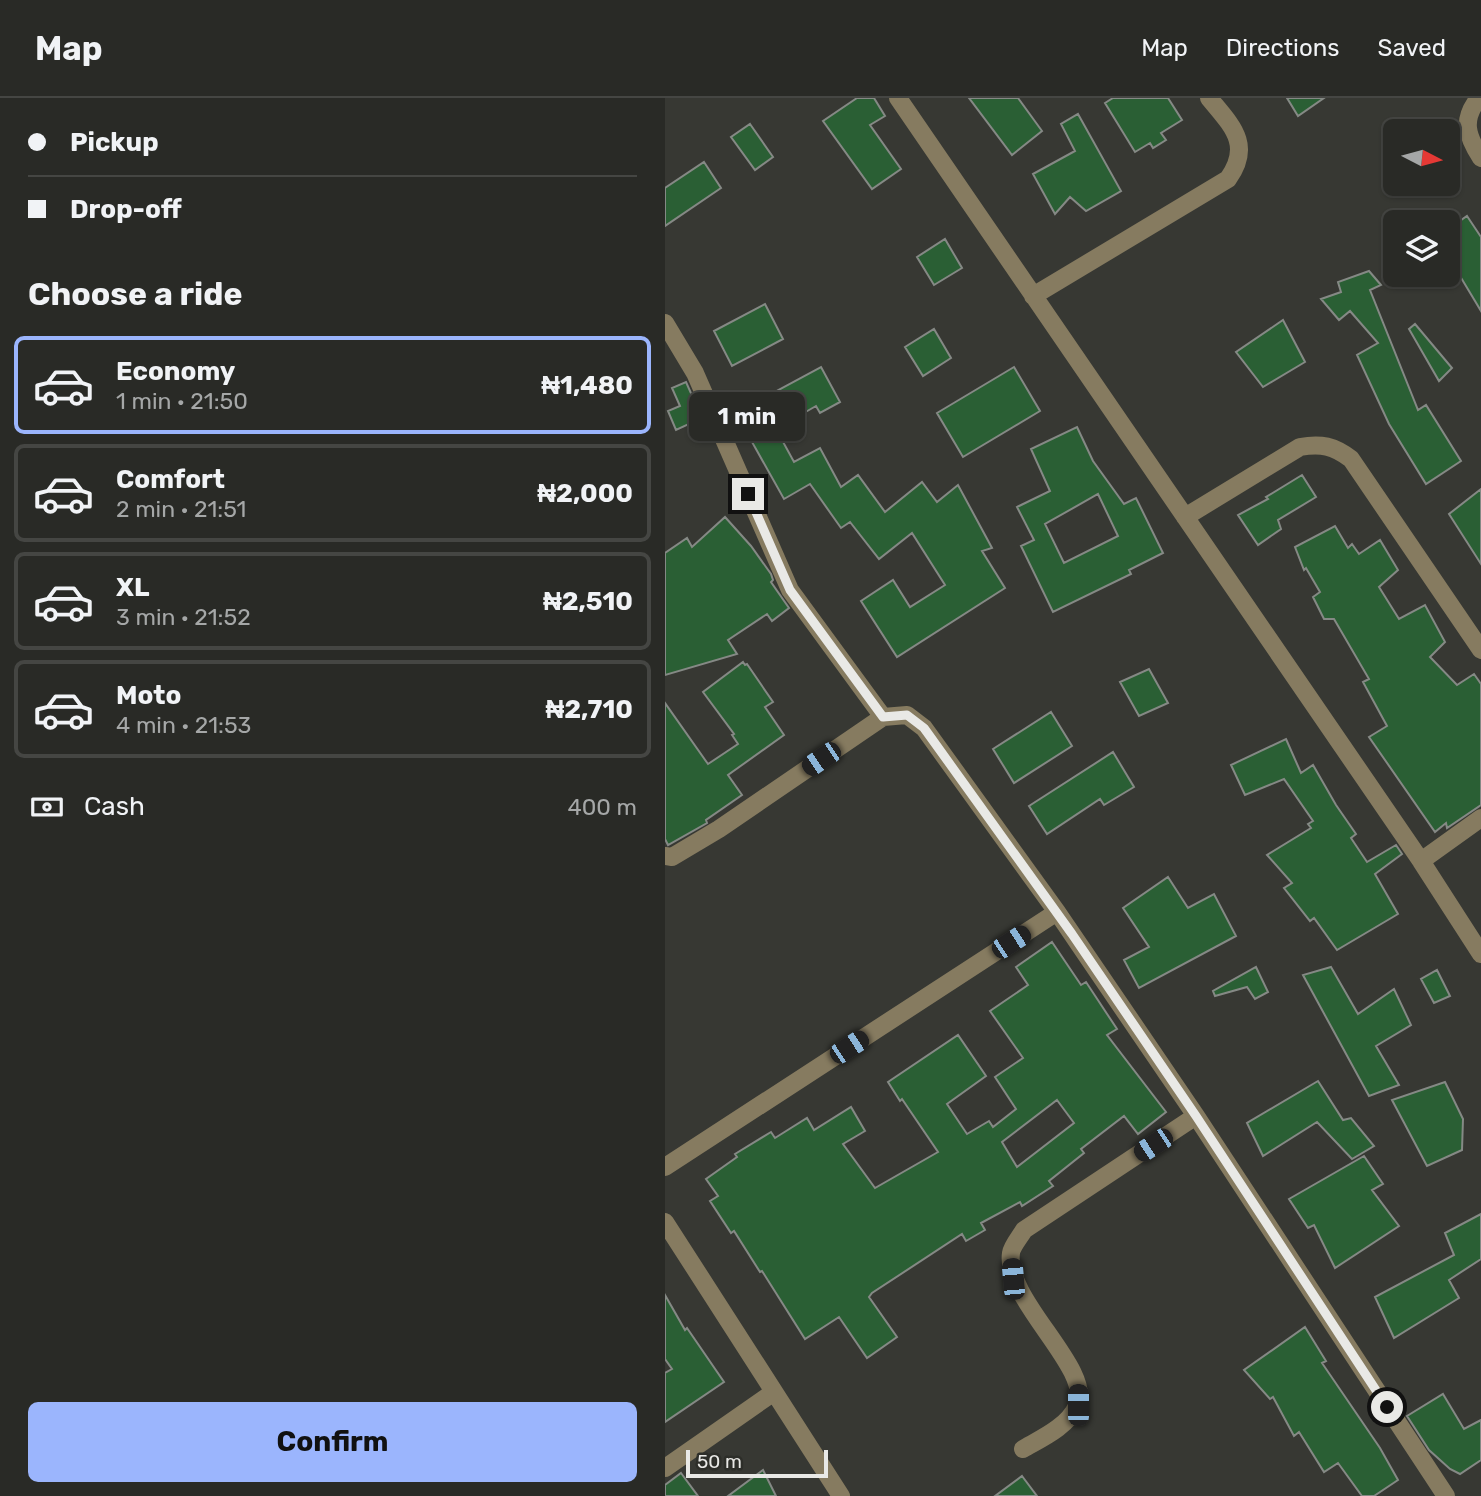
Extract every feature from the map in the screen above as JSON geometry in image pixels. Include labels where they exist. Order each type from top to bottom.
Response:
[{"type":"street","points":[[898,98],[1421,861],[1481,954]]},
{"type":"street","points":[[1033,296],[1228,178],[1238,165],[1240,148],[1236,132],[1209,98]]},
{"type":"street","points":[[1479,98],[1469,111],[1467,124],[1470,141],[1481,158]]},
{"type":"street","points":[[665,323],[695,373],[790,590],[883,717]]},
{"type":"street","points":[[1185,517],[1300,446],[1320,444],[1339,450],[1351,459],[1481,650]]},
{"type":"street","points":[[665,856],[672,857],[719,829],[883,717],[907,715],[924,728],[1057,912],[1196,1116],[1446,1496]]},
{"type":"street","points":[[1421,861],[1481,818]]},
{"type":"street","points":[[665,1167],[1057,912]]},
{"type":"street","points":[[1023,1449],[1064,1424],[1078,1405],[1078,1381],[1013,1279],[1011,1252],[1024,1230],[1196,1116]]},
{"type":"street","points":[[665,1222],[841,1496]]},
{"type":"street","points":[[665,1468],[774,1392]]},
{"type":"building","points":[[857,98],[874,98],[885,116],[870,125],[901,169],[872,189],[823,121]]},
{"type":"building","points":[[969,98],[1018,98],[1042,131],[1012,155]]},
{"type":"building","points":[[1113,98],[1168,98],[1182,120],[1161,133],[1166,140],[1153,148],[1150,143],[1135,152],[1105,103]]},
{"type":"building","points":[[1287,98],[1324,98],[1298,116]]},
{"type":"building","points":[[1078,114],[1121,191],[1086,211],[1070,197],[1055,214],[1033,174],[1075,151],[1061,124]]},
{"type":"building","points":[[750,124],[773,157],[755,170],[731,137]]},
{"type":"building","points":[[704,162],[721,188],[665,226],[665,188]]},
{"type":"building","points":[[1467,216],[1481,237],[1481,311],[1460,276],[1460,221]]},
{"type":"building","points":[[945,239],[962,268],[934,285],[917,257]]},
{"type":"building","points":[[1369,271],[1381,285],[1370,290],[1418,410],[1426,405],[1461,461],[1426,484],[1389,424],[1357,355],[1378,343],[1350,311],[1339,320],[1321,299],[1341,292],[1338,282]]},
{"type":"building","points":[[765,304],[783,339],[732,366],[714,331]]},
{"type":"building","points":[[1283,320],[1305,362],[1263,387],[1236,352]]},
{"type":"building","points":[[1415,324],[1452,368],[1439,381],[1409,329]]},
{"type":"building","points":[[934,329],[951,358],[923,376],[905,347]]},
{"type":"building","points":[[821,367],[840,402],[820,413],[816,406],[776,429],[760,400]]},
{"type":"building","points":[[1014,367],[1040,411],[963,457],[937,413]]},
{"type":"building","points":[[686,382],[702,418],[676,430],[668,411],[680,406],[672,388]]},
{"type":"building","points":[[1077,427],[1093,461],[1124,504],[1136,498],[1163,553],[1129,570],[1131,574],[1053,612],[1021,546],[1034,540],[1017,507],[1050,491],[1031,449]],"holes":[[[1098,494],[1118,536],[1064,563],[1045,524]]]},
{"type":"building","points":[[776,429],[794,462],[820,448],[841,487],[858,475],[885,512],[922,482],[937,502],[958,485],[992,548],[982,551],[1005,588],[897,657],[861,601],[893,580],[910,607],[945,585],[912,533],[879,559],[850,522],[841,528],[810,484],[784,499],[752,442]]},
{"type":"building","points":[[1302,475],[1316,497],[1278,520],[1281,529],[1258,545],[1238,515],[1268,499],[1266,497]]},
{"type":"building","points":[[1481,489],[1481,564],[1449,514]]},
{"type":"building","points":[[725,517],[771,574],[771,582],[789,608],[772,621],[767,614],[728,640],[737,654],[665,675],[665,553],[687,538],[692,547]]},
{"type":"building","points":[[1335,526],[1348,548],[1352,544],[1359,554],[1380,540],[1398,570],[1379,587],[1399,619],[1425,605],[1445,642],[1430,657],[1457,685],[1474,674],[1481,684],[1481,805],[1447,828],[1446,823],[1435,832],[1369,737],[1387,726],[1363,682],[1369,679],[1334,619],[1324,619],[1313,597],[1320,592],[1306,568],[1304,570],[1295,547]]},
{"type":"building","points":[[743,662],[773,702],[765,707],[784,735],[728,775],[742,795],[706,820],[707,823],[668,845],[665,839],[665,703],[708,764],[738,744],[732,735],[734,734],[703,692]]},
{"type":"building","points":[[1149,669],[1168,703],[1139,716],[1120,682]]},
{"type":"building","points":[[1051,712],[1072,746],[1014,783],[993,749]]},
{"type":"building","points":[[1286,739],[1301,773],[1313,765],[1356,834],[1351,838],[1367,862],[1396,845],[1402,854],[1375,874],[1398,914],[1337,950],[1314,918],[1310,921],[1284,888],[1292,883],[1267,855],[1311,828],[1308,824],[1313,821],[1284,779],[1245,795],[1231,765]]},
{"type":"building","points":[[1113,752],[1134,787],[1104,805],[1100,799],[1047,834],[1029,806]]},
{"type":"building","points":[[1168,877],[1188,908],[1214,894],[1236,936],[1139,988],[1124,960],[1149,947],[1123,908]]},
{"type":"building","points":[[1052,942],[1081,985],[1086,982],[1117,1029],[1107,1035],[1166,1112],[1138,1134],[1124,1116],[1081,1149],[1084,1153],[1049,1181],[1053,1186],[1022,1206],[1020,1202],[981,1223],[985,1230],[966,1241],[962,1234],[872,1293],[869,1297],[897,1337],[867,1358],[839,1317],[805,1339],[762,1271],[760,1272],[734,1231],[731,1233],[710,1201],[718,1196],[706,1179],[737,1157],[735,1154],[771,1132],[775,1138],[807,1118],[814,1130],[851,1107],[865,1131],[843,1144],[875,1188],[938,1152],[888,1082],[958,1035],[986,1076],[947,1104],[967,1134],[989,1121],[993,1127],[1016,1109],[995,1077],[1023,1058],[990,1011],[1028,985],[1016,967]],"holes":[[[1057,1100],[1074,1123],[1017,1167],[1002,1142]]]},
{"type":"building","points":[[1256,967],[1268,992],[1255,999],[1247,987],[1215,996],[1213,991]]},
{"type":"building","points":[[1331,967],[1358,1014],[1394,989],[1411,1025],[1376,1046],[1399,1085],[1369,1096],[1303,975]]},
{"type":"building","points":[[1437,970],[1450,996],[1434,1003],[1421,979]]},
{"type":"building","points":[[1318,1081],[1343,1120],[1351,1118],[1374,1146],[1352,1159],[1317,1122],[1263,1156],[1247,1123]]},
{"type":"building","points":[[1445,1082],[1463,1119],[1462,1150],[1427,1166],[1392,1100]]},
{"type":"building","points":[[1364,1156],[1383,1184],[1372,1190],[1399,1226],[1335,1268],[1314,1225],[1308,1228],[1289,1199]]},
{"type":"building","points":[[1481,1214],[1481,1259],[1449,1280],[1459,1298],[1394,1338],[1375,1297],[1454,1255],[1445,1233]]},
{"type":"building","points":[[665,1295],[685,1330],[687,1328],[724,1382],[665,1422],[665,1373],[672,1369],[665,1359]]},
{"type":"building","points":[[1305,1327],[1326,1361],[1322,1363],[1380,1448],[1398,1480],[1374,1496],[1362,1496],[1338,1463],[1324,1472],[1299,1432],[1294,1436],[1273,1397],[1270,1399],[1244,1370]]},
{"type":"building","points":[[1443,1394],[1464,1429],[1481,1420],[1481,1460],[1460,1474],[1450,1469],[1429,1450],[1407,1416]]},
{"type":"building","points":[[763,1470],[776,1496],[728,1496]]},
{"type":"building","points":[[681,1473],[698,1496],[665,1496],[665,1485]]},
{"type":"building","points":[[1022,1476],[1037,1496],[995,1496]]},
{"type":"route","points":[[748,494],[790,590],[883,717],[907,715],[924,728],[1057,912],[1196,1116],[1387,1407]]}]
